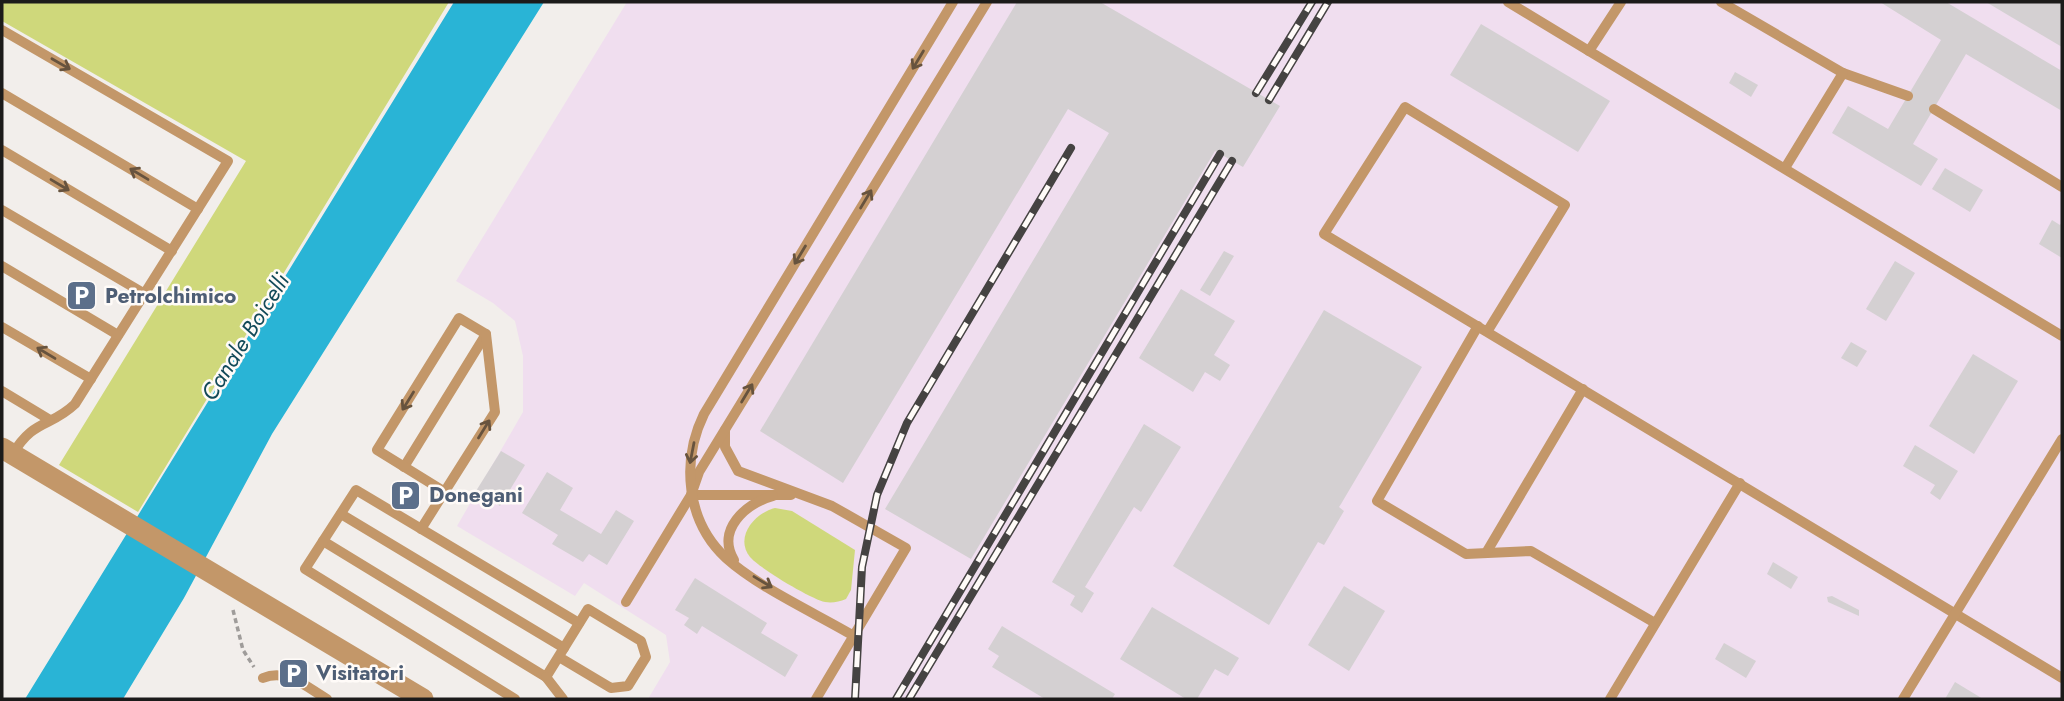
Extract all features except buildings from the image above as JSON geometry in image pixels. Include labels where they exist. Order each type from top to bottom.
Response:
[{"type":"street","points":[[7,452],[423,699]]},
{"type":"lane","points":[[854,636],[741,569],[715,547],[691,495],[690,461],[704,414],[953,2]]},
{"type":"lane","points":[[626,602],[691,495],[699,472],[987,2]]},
{"type":"lane","points":[[1508,2],[2062,336]]},
{"type":"lane","points":[[1589,51],[1621,2]]},
{"type":"lane","points":[[1721,2],[1843,73],[1908,96]]},
{"type":"lane","points":[[2,30],[228,161],[75,404],[27,434],[7,452]]},
{"type":"lane","points":[[1785,168],[1843,73]]},
{"type":"lane","points":[[2,93],[198,209]]},
{"type":"lane","points":[[1655,623],[1531,551],[1466,554],[1377,501],[1482,329],[1565,205],[1405,107],[1324,234],[1482,329],[1740,483],[2062,678]]},
{"type":"lane","points":[[1934,109],[2062,187]]},
{"type":"lane","points":[[2,150],[172,251]]},
{"type":"lane","points":[[2,209],[145,294]]},
{"type":"lane","points":[[2,266],[118,335]]},
{"type":"lane","points":[[446,489],[377,450],[459,318],[486,334]]},
{"type":"lane","points":[[2,327],[91,379]]},
{"type":"lane","points":[[404,467],[486,334]]},
{"type":"lane","points":[[421,529],[495,412],[486,334]]},
{"type":"lane","points":[[1486,553],[1583,389]]},
{"type":"lane","points":[[2,391],[50,420]]},
{"type":"lane","points":[[726,429],[725,447],[738,471],[842,510],[906,548],[816,699]]},
{"type":"lane","points":[[1903,699],[2062,439]]},
{"type":"lane","points":[[1610,699],[1740,483]]},
{"type":"lane","points":[[515,699],[305,569],[356,489],[579,623]]},
{"type":"lane","points":[[691,495],[720,498],[783,494],[808,497]]},
{"type":"lane","points":[[741,569],[729,549],[733,523],[755,503],[783,494]]},
{"type":"lane","points":[[341,514],[561,653],[611,688],[628,686],[646,657],[641,641],[588,609],[579,623],[561,653],[546,677]]},
{"type":"lane","points":[[323,541],[546,677],[564,699]]},
{"type":"lane","points":[[263,678],[277,673],[286,674],[327,699]]},
{"type":"path","points":[[228,583],[243,650],[263,678]]},
{"type":"shaded area","points":[[627,2],[2062,2],[2062,699],[648,699],[670,662],[666,635],[584,583],[575,596],[457,526],[523,412],[523,356],[515,321],[493,303],[456,281]]},
{"type":"green space","points":[[2,2],[449,2],[138,512],[59,465],[246,161],[2,21]]},
{"type":"green space","points":[[775,508],[792,511],[855,550],[851,590],[846,599],[838,602],[818,600],[774,575],[750,557],[744,542],[749,527],[760,515]]},
{"type":"water","points":[[454,2],[544,2],[272,434],[184,598],[123,699],[25,699]]},
{"type":"railway","points":[[1256,93],[1312,2]]},
{"type":"railway","points":[[1269,100],[1328,2]]},
{"type":"railway","points":[[855,699],[862,567],[877,495],[907,423],[1071,148]]},
{"type":"railway","points":[[896,699],[1220,154]]},
{"type":"railway","points":[[909,699],[1232,161]]},
{"type":"place","name":"Petrolchimico","points":[[82,296]]},
{"type":"place","name":"Donegani","points":[[406,495]]},
{"type":"place","name":"Visitatori","points":[[293,673]]},
{"type":"water label","name":"Canale Boicelli","points":[[245,337]]}]
